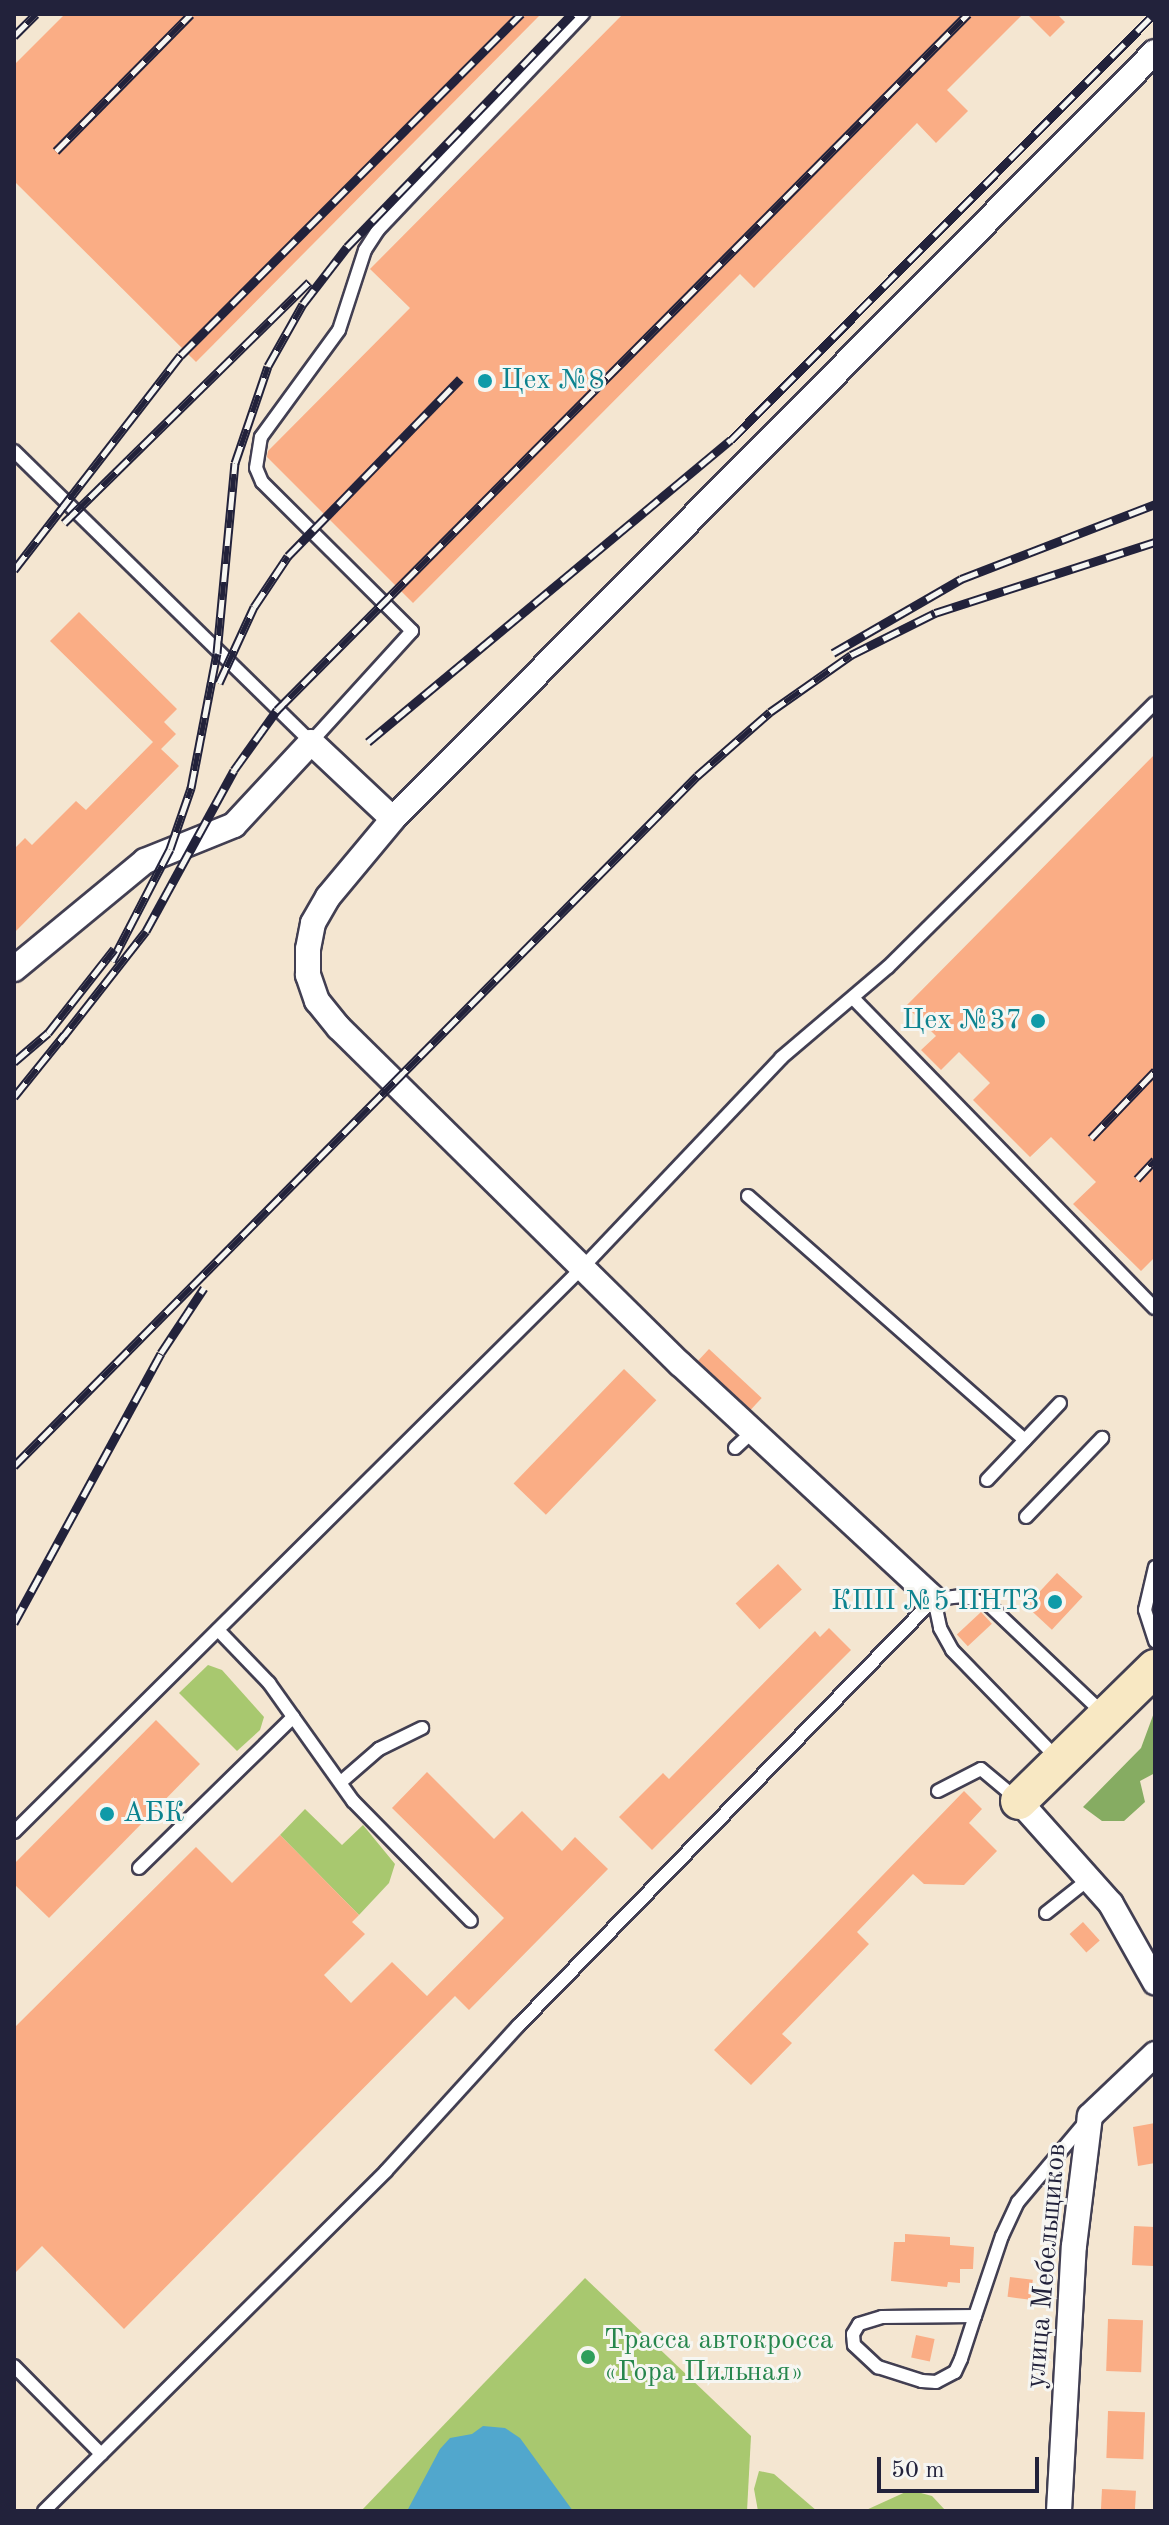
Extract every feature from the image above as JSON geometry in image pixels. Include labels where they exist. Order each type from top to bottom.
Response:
[{"type":"street","points":[[934,1599],[743,1440],[582,1268],[317,1001],[308,975],[313,923],[328,897],[393,819],[1155,52]]},
{"type":"street","points":[[14,969],[145,861],[234,825],[311,742],[393,819]]},
{"type":"street","points":[[1155,1668],[1019,1801],[1124,1923],[1155,1982]]},
{"type":"street","name":"улица Мебельщиков","points":[[1059,2511],[1074,2246],[1090,2116],[1155,2054]]},
{"type":"lane","points":[[14,451],[311,742],[412,631],[262,482],[256,460],[261,437],[339,330],[365,250],[378,230],[583,14]]},
{"type":"lane","points":[[14,1832],[582,1268],[781,1058],[854,999],[1155,703]]},
{"type":"lane","points":[[854,999],[1155,1308]]},
{"type":"lane","points":[[748,1196],[1025,1440]]},
{"type":"lane","points":[[987,1480],[1060,1403]]},
{"type":"lane","points":[[1026,1517],[1102,1438]]},
{"type":"lane","points":[[1155,1567],[1145,1610],[1155,1641]]},
{"type":"lane","points":[[934,1599],[946,1641],[997,1700],[1059,1760]]},
{"type":"lane","points":[[44,2511],[386,2171],[518,2026],[934,1599],[977,1599],[1105,1715]]},
{"type":"lane","points":[[218,1630],[269,1683],[373,1823],[471,1921]]},
{"type":"lane","points":[[139,1868],[293,1717]]},
{"type":"lane","points":[[341,1782],[379,1749],[422,1728]]},
{"type":"lane","points":[[938,1791],[981,1769],[1019,1801]]},
{"type":"lane","points":[[1046,1913],[1089,1879]]},
{"type":"lane","points":[[975,2316],[882,2317],[859,2324],[853,2334],[854,2345],[878,2367],[936,2382],[955,2372],[1018,2202],[1042,2167],[1090,2116]]},
{"type":"lane","points":[[14,2366],[101,2454]]},
{"type":"green space","points":[[208,1665],[222,1670],[264,1717],[260,1730],[237,1751],[179,1693]]},
{"type":"green space","points":[[1155,1710],[1155,1773],[1140,1781],[1145,1802],[1124,1821],[1102,1821],[1083,1807],[1141,1748]]},
{"type":"green space","points":[[305,1809],[342,1845],[363,1825],[395,1864],[389,1883],[359,1915],[280,1835]]},
{"type":"green space","name":"Трасса автокросса «Гора Пильная»","points":[[585,2278],[751,2436],[747,2511],[361,2511]]},
{"type":"green space","points":[[759,2471],[774,2474],[817,2511],[758,2511],[754,2489]]},
{"type":"green space","points":[[910,2490],[932,2496],[946,2511],[864,2511]]},
{"type":"water","points":[[483,2426],[505,2428],[520,2438],[573,2511],[407,2511],[440,2449],[450,2438],[472,2434]]},
{"type":"building","points":[[65,14],[541,14],[196,362],[14,181],[14,65]]},
{"type":"building","name":"Цех №8","points":[[623,14],[1023,14],[947,90],[968,111],[936,143],[917,123],[754,288],[740,274],[413,603],[267,457],[268,451],[410,308],[370,269]]},
{"type":"building","points":[[1027,14],[1057,14],[1065,22],[1050,37]]},
{"type":"building","points":[[79,612],[177,709],[164,722],[176,734],[161,749],[179,766],[14,933],[14,849],[25,838],[32,845],[76,801],[86,810],[153,742],[50,641]]},
{"type":"building","name":"Цех №37","points":[[1155,754],[1155,1257],[1141,1271],[1073,1204],[1096,1182],[1051,1137],[1030,1157],[973,1100],[990,1083],[959,1052],[941,1070],[921,1050],[936,1036],[906,1006]]},
{"type":"building","points":[[709,1349],[762,1398],[751,1410],[698,1361]]},
{"type":"building","points":[[624,1369],[656,1400],[546,1515],[514,1483]]},
{"type":"building","points":[[778,1564],[802,1590],[759,1629],[736,1604]]},
{"type":"building","name":"КПП №5 ПНТЗ","points":[[1057,1573],[1083,1597],[1052,1630],[1026,1606]]},
{"type":"building","points":[[981,1612],[992,1624],[968,1646],[957,1635]]},
{"type":"building","points":[[829,1628],[851,1650],[652,1850],[619,1817],[663,1773],[669,1779],[815,1631],[820,1637]]},
{"type":"building","name":"АБК","points":[[156,1720],[200,1764],[49,1918],[14,1884],[14,1864]]},
{"type":"building","points":[[427,1772],[494,1839],[522,1811],[562,1851],[575,1837],[608,1869],[469,2010],[455,1996],[124,2329],[42,2246],[14,2274],[14,2028],[196,1847],[232,1883],[280,1835],[359,1915],[352,1922],[365,1934],[324,1975],[351,2003],[392,1962],[427,1996],[504,1918],[392,1808]]},
{"type":"building","points":[[964,1791],[982,1809],[969,1823],[997,1851],[964,1885],[924,1884],[913,1874],[857,1932],[869,1944],[782,2034],[792,2043],[751,2085],[714,2050]]},
{"type":"building","points":[[1083,1922],[1100,1941],[1086,1953],[1070,1934]]},
{"type":"building","points":[[1155,2123],[1155,2163],[1138,2166],[1133,2127]]},
{"type":"building","points":[[1134,2226],[1155,2227],[1153,2266],[1132,2265]]},
{"type":"building","points":[[905,2234],[950,2237],[950,2245],[974,2247],[973,2269],[960,2269],[960,2283],[948,2282],[947,2287],[891,2281],[894,2242],[905,2242]]},
{"type":"building","points":[[1010,2277],[1033,2280],[1030,2300],[1008,2297]]},
{"type":"building","points":[[1108,2319],[1143,2320],[1141,2372],[1106,2371]]},
{"type":"building","points":[[916,2335],[935,2339],[930,2361],[911,2357]]},
{"type":"building","points":[[1108,2411],[1145,2412],[1143,2459],[1106,2458]]},
{"type":"building","points":[[1102,2489],[1136,2491],[1135,2511],[1101,2511]]},
{"type":"railway","points":[[14,36],[36,14]]},
{"type":"railway","points":[[56,151],[191,14]]},
{"type":"railway","points":[[14,570],[181,355],[521,14]]},
{"type":"railway","points":[[112,961],[170,849],[191,788],[217,653],[235,463],[268,366],[303,304],[347,247],[572,14]]},
{"type":"railway","points":[[59,1042],[146,931],[234,770],[277,710],[968,14]]},
{"type":"railway","points":[[368,742],[731,440],[1154,14]]},
{"type":"railway","points":[[64,523],[309,282]]},
{"type":"railway","points":[[219,683],[254,607],[288,556],[460,379]]},
{"type":"railway","points":[[833,653],[961,579],[1155,504]]},
{"type":"railway","points":[[14,1466],[697,776],[770,712],[851,655],[935,613],[1155,542]]},
{"type":"railway","points":[[14,1062],[48,1033],[114,949]]},
{"type":"railway","points":[[14,1097],[64,1035]]},
{"type":"railway","points":[[1091,1138],[1155,1071]]},
{"type":"railway","points":[[1137,1179],[1155,1160]]},
{"type":"railway","points":[[14,1623],[161,1353],[204,1288]]},
{"type":"place","name":"Цех №8","points":[[485,381]]},
{"type":"place","name":"Цех №37","points":[[1038,1021]]},
{"type":"place","name":"КПП №5 ПНТЗ","points":[[1055,1602]]},
{"type":"place","name":"АБК","points":[[107,1814]]},
{"type":"place","name":"Трасса автокросса «Гора Пильная»","points":[[588,2357]]}]
